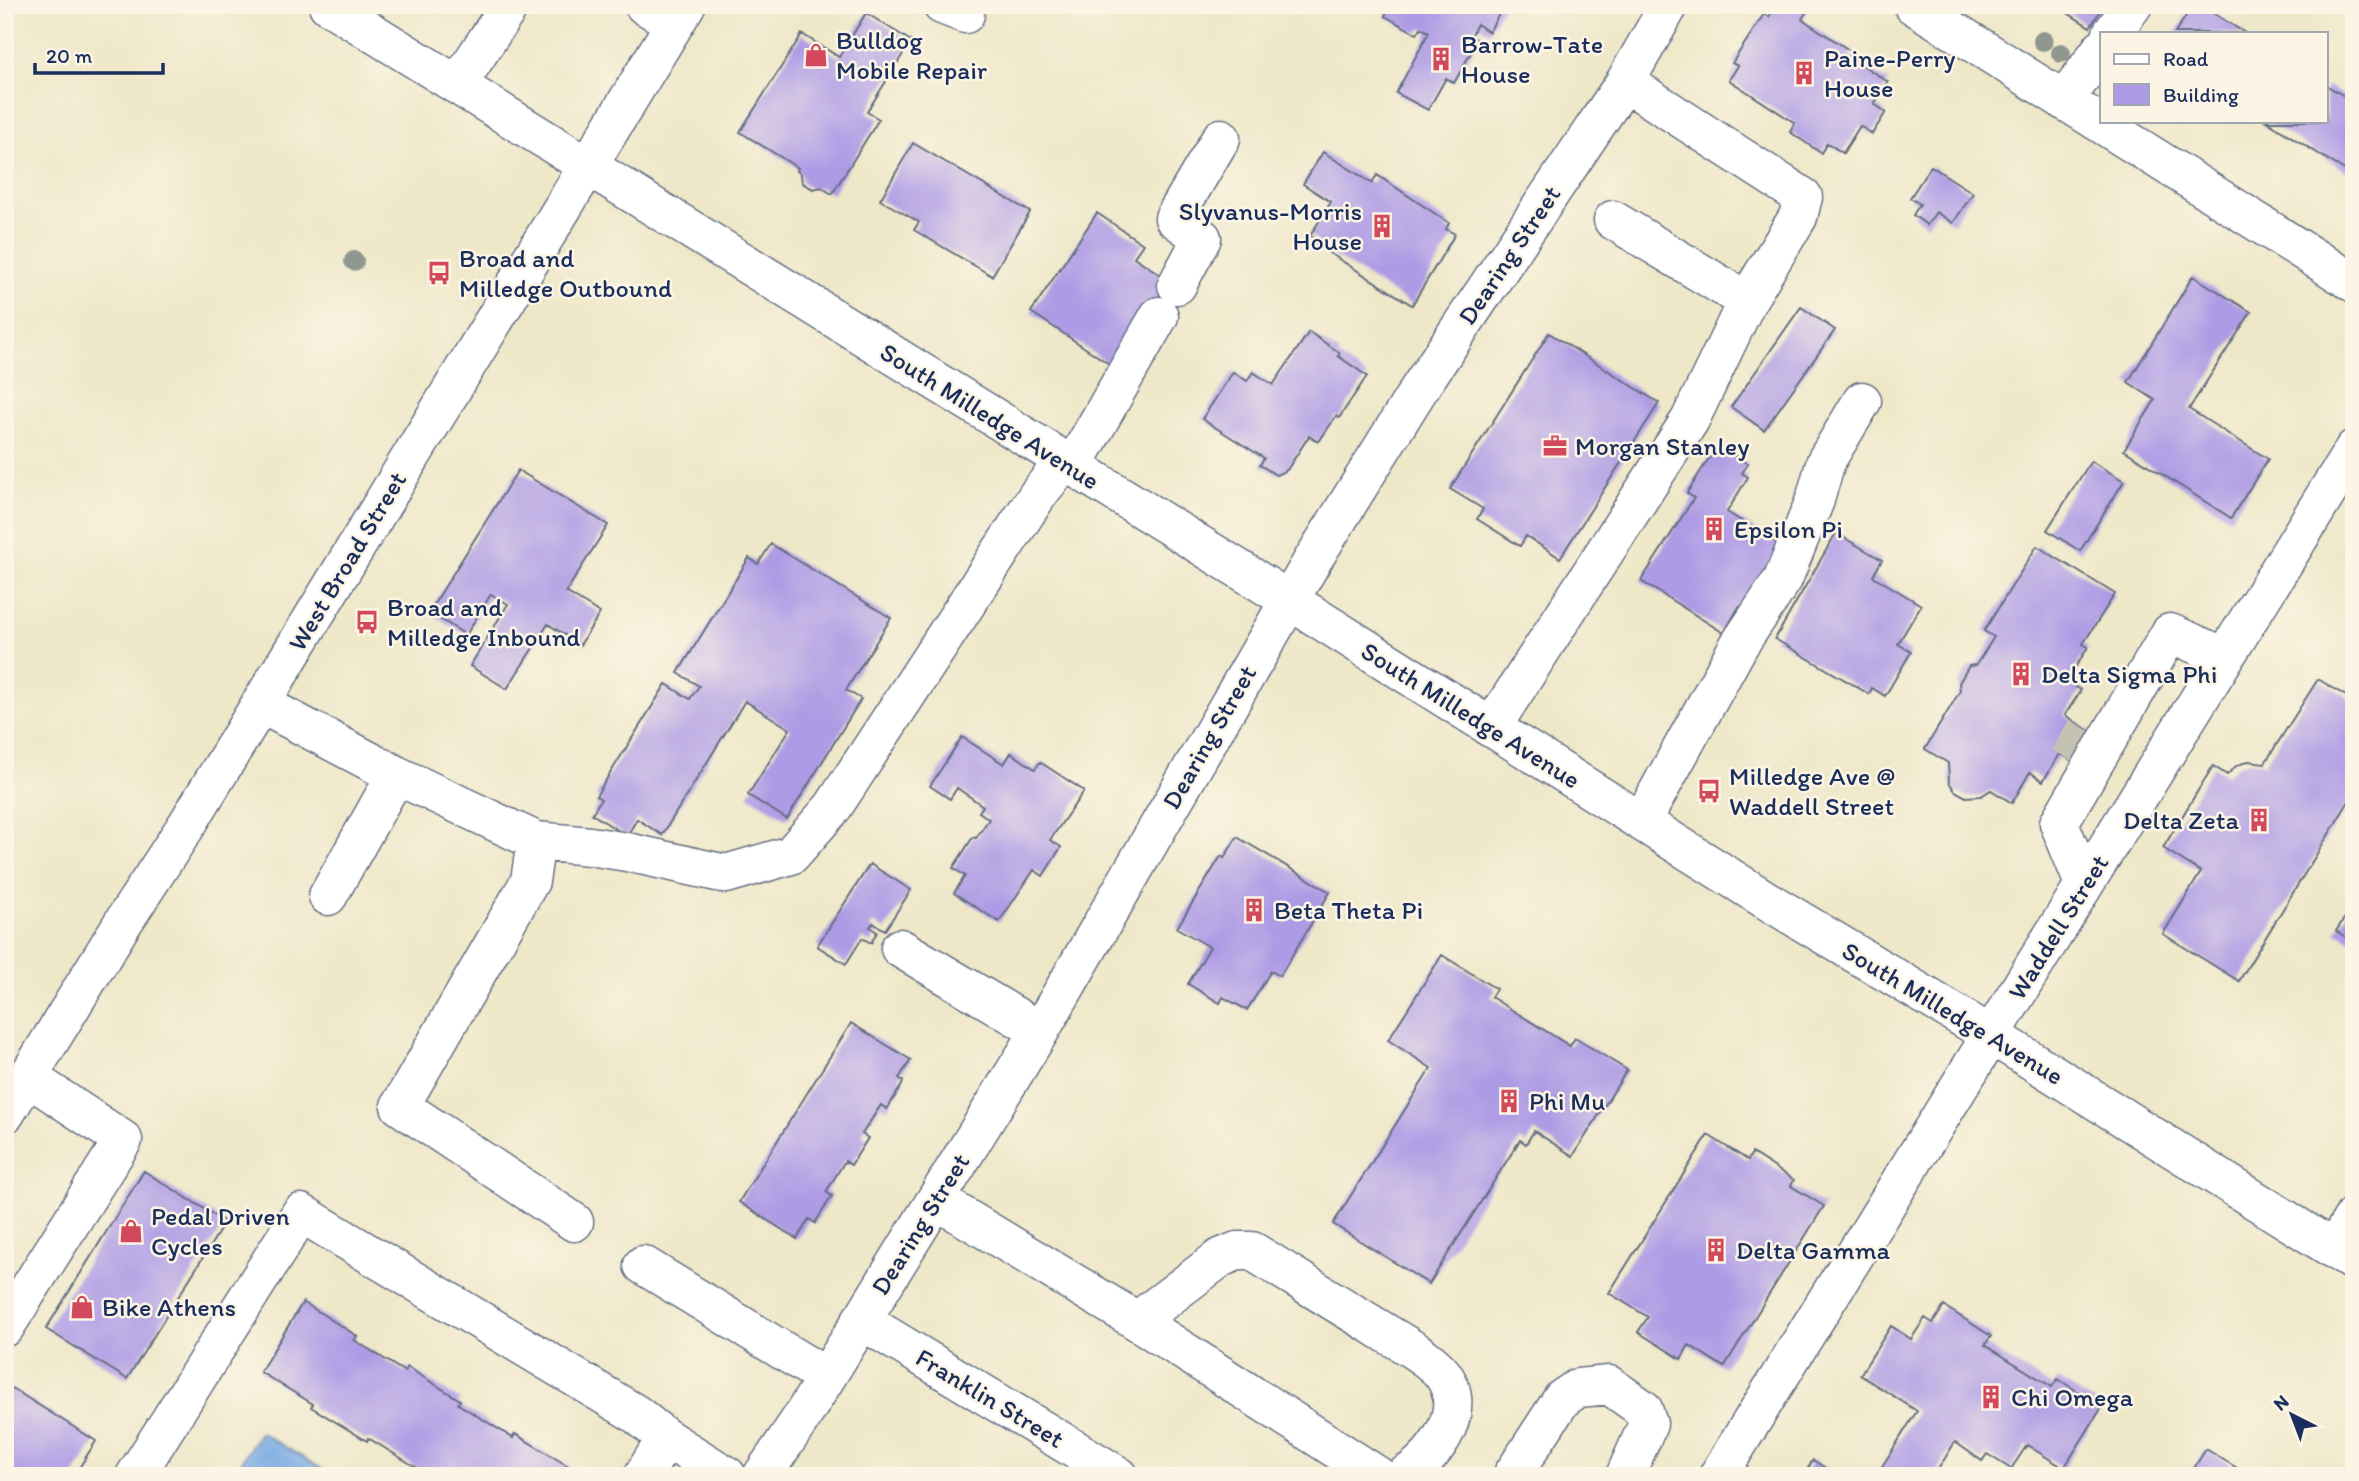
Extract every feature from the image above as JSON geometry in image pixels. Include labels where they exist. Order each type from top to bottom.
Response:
[{"type":"street","name":"South Milledge Avenue","points":[[328,5],[1289,600],[1766,900],[1991,1035],[2344,1256]]},
{"type":"street","points":[[458,84],[510,5]]},
{"type":"street","name":"Dearing Street","points":[[762,1476],[800,1420],[1040,1031],[1289,600],[1419,389],[1625,82],[1669,5]]},
{"type":"street","points":[[1913,5],[2354,283]]},
{"type":"street","points":[[2113,32],[2133,5]]},
{"type":"street","name":"West Broad Street","points":[[5,1114],[261,704],[562,207],[590,166],[668,11]]},
{"type":"street","points":[[2064,101],[2100,51]]},
{"type":"street","points":[[1491,728],[1690,420],[1747,301],[1798,217],[1803,197],[1625,82]]},
{"type":"street","points":[[261,704],[396,775],[536,841],[627,852],[726,874],[791,855],[833,807],[1039,493],[1068,465],[1168,301],[1202,238],[1174,218],[1221,138]]},
{"type":"street","points":[[1613,220],[1747,301]]},
{"type":"street","points":[[1642,821],[1739,645],[1783,579],[1815,500],[1826,461],[1862,401]]},
{"type":"street","name":"Waddell Street","points":[[1718,1476],[2354,449]]},
{"type":"street","points":[[2084,884],[2059,823],[2084,748],[2126,706],[2170,633],[2225,657]]},
{"type":"street","points":[[2084,748],[2144,787]]},
{"type":"street","points":[[328,896],[396,775]]},
{"type":"street","points":[[536,841],[530,881],[400,1106],[574,1222]]},
{"type":"street","points":[[900,948],[1040,1031]]},
{"type":"street","points":[[5,1327],[123,1140],[29,1077]]},
{"type":"street","points":[[936,1200],[1137,1321],[1378,1476]]},
{"type":"street","points":[[135,1476],[300,1213],[636,1414],[666,1438],[727,1476]]},
{"type":"street","points":[[2344,1256],[2354,1216]]},
{"type":"street","points":[[1137,1321],[1220,1258],[1237,1251],[1252,1251],[1410,1348],[1438,1369],[1447,1381],[1451,1391],[1452,1412],[1443,1438],[1418,1468],[1404,1476]]},
{"type":"street","points":[[642,1265],[826,1377]]},
{"type":"street","name":"Franklin Street","points":[[861,1320],[1119,1476]]},
{"type":"street","points":[[1512,1476],[1562,1399],[1578,1388],[1609,1385],[1643,1409],[1648,1424],[1625,1476]]},
{"type":"street","points":[[642,1476],[666,1438]]},
{"type":"water","points":[[260,1432],[327,1472],[325,1476],[255,1476],[239,1466]]},
{"type":"building","name":"Barrow-Tate House","points":[[1385,5],[1504,5],[1489,32],[1477,24],[1471,36],[1478,40],[1454,83],[1446,78],[1428,110],[1396,93],[1429,32],[1421,28],[1417,34],[1385,16],[1389,8]]},
{"type":"building","name":"Paine-Perry House","points":[[1777,5],[1810,7],[1802,19],[1852,52],[1849,56],[1888,82],[1874,104],[1886,112],[1872,134],[1860,126],[1843,153],[1827,143],[1821,153],[1790,132],[1795,123],[1729,80],[1738,66],[1732,63],[1764,14],[1769,17]]},
{"type":"building","points":[[2055,5],[2104,5],[2090,27]]},
{"type":"building","points":[[2193,5],[2200,5],[2243,32],[2176,32]]},
{"type":"building","points":[[866,13],[911,41],[867,112],[879,119],[832,194],[821,187],[813,189],[802,183],[798,168],[740,132],[802,34],[839,57]]},
{"type":"building","points":[[2328,86],[2354,102],[2354,176],[2268,122],[2328,122]]},
{"type":"building","points":[[913,143],[1030,212],[992,276],[914,230],[919,222],[880,200]]},
{"type":"building","name":"Slyvanus-Morris House","points":[[1323,152],[1372,183],[1377,175],[1449,223],[1446,229],[1455,234],[1412,305],[1315,244],[1317,240],[1310,236],[1331,202],[1303,184]]},
{"type":"building","points":[[1931,166],[1973,193],[1953,223],[1936,212],[1927,225],[1913,215],[1920,204],[1910,198]]},
{"type":"building","points":[[1097,213],[1143,244],[1134,257],[1183,290],[1164,319],[1117,369],[1031,312]]},
{"type":"building","points":[[2193,276],[2251,312],[2189,409],[2268,459],[2231,518],[2124,450],[2155,400],[2128,382]]},
{"type":"building","points":[[1801,307],[1835,330],[1764,430],[1731,407]]},
{"type":"building","points":[[1309,332],[1367,376],[1339,418],[1336,416],[1320,440],[1318,442],[1309,436],[1287,470],[1276,475],[1260,465],[1264,458],[1202,419],[1233,372],[1247,381],[1253,372],[1273,385]]},
{"type":"building","name":"Morgan Stanley","points":[[1549,333],[1659,403],[1560,558],[1526,536],[1520,546],[1477,519],[1483,509],[1450,489]]},
{"type":"building","name":"Epsilon Pi","points":[[1720,447],[1748,464],[1742,473],[1748,477],[1727,512],[1781,546],[1766,569],[1780,578],[1755,617],[1739,607],[1724,633],[1641,581],[1694,498],[1687,493],[1711,455],[1714,456]]},
{"type":"building","points":[[2091,461],[2124,481],[2080,551],[2047,530]]},
{"type":"building","points":[[518,470],[608,525],[566,592],[600,613],[580,645],[548,624],[507,689],[470,666],[508,604],[491,594],[466,635],[429,612]]},
{"type":"building","points":[[1836,533],[1882,560],[1873,576],[1921,605],[1898,644],[1911,652],[1885,696],[1872,688],[1869,694],[1775,639]]},
{"type":"building","points":[[771,544],[891,618],[846,690],[861,699],[787,819],[748,795],[790,729],[745,701],[662,835],[637,819],[627,836],[592,814],[601,799],[596,796],[666,684],[690,699],[699,686],[678,673],[749,558],[758,564]]},
{"type":"building","name":"Delta Sigma Phi","points":[[2037,546],[2115,594],[2083,644],[2088,647],[2073,671],[2081,676],[2074,686],[2081,690],[2065,715],[2098,737],[2081,766],[2060,754],[2043,781],[2030,772],[2012,803],[1991,790],[1981,796],[1966,797],[1955,791],[1949,782],[1948,763],[1925,749],[1960,691],[1959,683],[1969,666],[1976,665],[1994,637],[1984,631]]},
{"type":"building","name":"Delta Zeta","points":[[2318,679],[2354,701],[2354,793],[2239,981],[2163,934],[2201,872],[2163,848],[2213,766],[2227,775],[2236,766],[2248,761],[2265,763]]},
{"type":"building","points":[[962,737],[1004,764],[1011,753],[1035,769],[1040,762],[1084,791],[1050,840],[1061,847],[1043,876],[1034,870],[999,922],[954,893],[965,876],[953,868],[973,837],[976,838],[989,819],[979,812],[983,806],[957,788],[950,799],[930,786]]},
{"type":"building","name":"Beta Theta Pi","points":[[1237,837],[1330,892],[1280,976],[1271,971],[1247,1010],[1223,997],[1220,1003],[1188,984],[1210,947],[1177,928],[1221,856],[1224,858]]},
{"type":"building","points":[[870,864],[911,890],[885,930],[873,923],[870,927],[877,932],[871,943],[862,938],[846,964],[817,946]]},
{"type":"building","points":[[2354,904],[2354,942],[2336,931]]},
{"type":"building","name":"Phi Mu","points":[[1442,955],[1496,989],[1491,997],[1570,1046],[1575,1038],[1627,1070],[1573,1156],[1534,1131],[1526,1144],[1520,1140],[1429,1284],[1333,1224],[1431,1068],[1388,1040]]},
{"type":"building","points":[[851,1023],[911,1060],[899,1078],[903,1081],[902,1085],[887,1109],[881,1105],[862,1134],[868,1138],[851,1165],[845,1161],[826,1192],[832,1196],[815,1223],[809,1219],[797,1239],[739,1202]]},
{"type":"building","name":"Delta Gamma","points":[[1708,1135],[1748,1160],[1752,1153],[1794,1180],[1791,1186],[1824,1206],[1724,1367],[1689,1345],[1681,1359],[1638,1332],[1648,1317],[1609,1293]]},
{"type":"building","points":[[144,1171],[225,1222],[127,1379],[46,1329]]},
{"type":"building","points":[[303,1302],[357,1336],[354,1340],[405,1372],[407,1367],[460,1400],[458,1404],[513,1438],[515,1434],[570,1467],[565,1476],[420,1476],[416,1473],[419,1469],[311,1407],[313,1404],[260,1372]]},
{"type":"building","name":"Chi Omega","points":[[1944,1306],[1991,1336],[1985,1345],[2052,1387],[2058,1379],[2102,1407],[2064,1468],[2027,1445],[2011,1469],[1987,1454],[1982,1461],[1955,1442],[1934,1476],[1876,1476],[1917,1411],[1860,1375],[1891,1326],[1911,1339],[1925,1318],[1933,1323]]},
{"type":"building","points":[[5,1384],[96,1441],[74,1476],[5,1476]]},
{"type":"building","points":[[2206,1449],[2250,1476],[2189,1476]]},
{"type":"building","points":[[1813,1460],[1838,1476],[1803,1476]]},
{"type":"tunnel","points":[[2068,759],[2086,729]]},
{"type":"place","name":"Bulldog Mobile Repair","points":[[816,55]]},
{"type":"place","name":"Barrow-Tate House","points":[[1441,59]]},
{"type":"place","name":"Paine-Perry House","points":[[1804,73]]},
{"type":"place","name":"Slyvanus-Morris House","points":[[1382,226]]},
{"type":"place","name":"Broad and Milledge Outbound","points":[[439,273]]},
{"type":"place","name":"Morgan Stanley","points":[[1555,446]]},
{"type":"place","name":"Epsilon Pi","points":[[1714,529]]},
{"type":"place","name":"Broad and Milledge Inbound","points":[[367,622]]},
{"type":"place","name":"Delta Sigma Phi","points":[[2021,674]]},
{"type":"place","name":"Milledge Ave @ Waddell Street","points":[[1709,791]]},
{"type":"place","name":"Delta Zeta","points":[[2259,820]]},
{"type":"place","name":"Beta Theta Pi","points":[[1254,910]]},
{"type":"place","name":"Phi Mu","points":[[1509,1101]]},
{"type":"place","name":"Pedal Driven Cycles","points":[[131,1231]]},
{"type":"place","name":"Delta Gamma","points":[[1716,1250]]},
{"type":"place","name":"Bike Athens","points":[[82,1307]]},
{"type":"place","name":"Chi Omega","points":[[1991,1397]]}]
